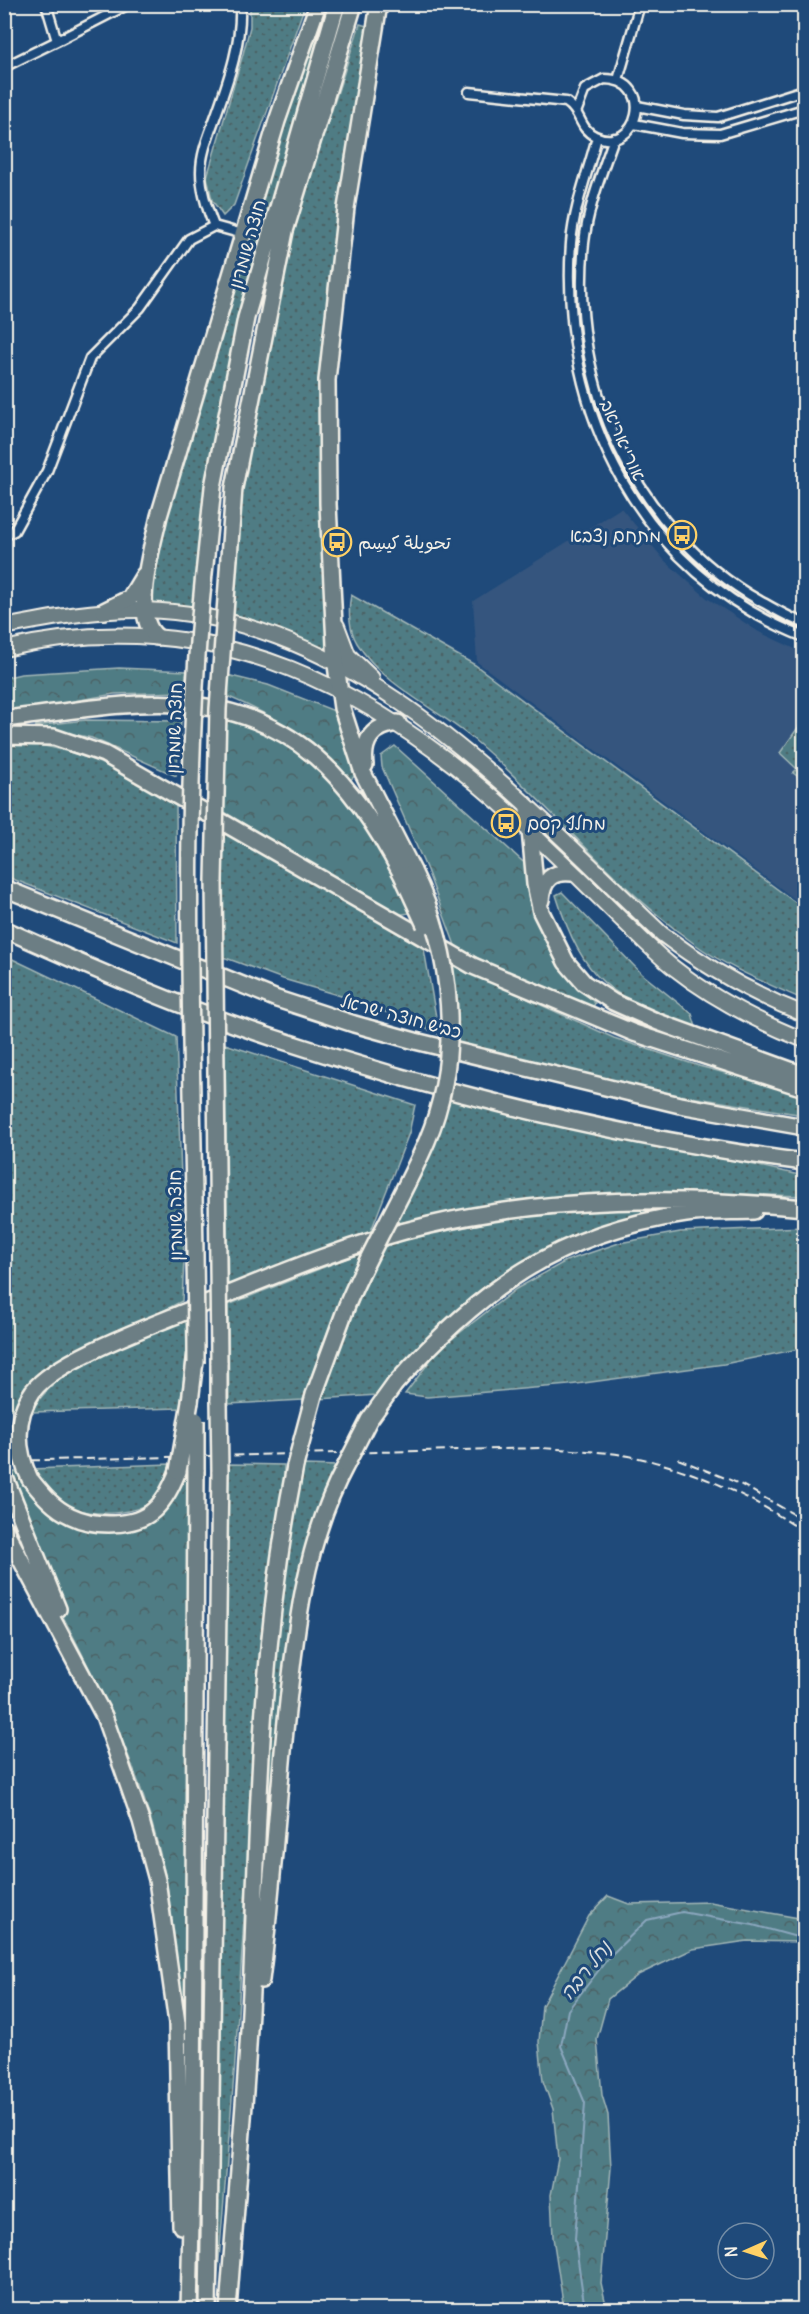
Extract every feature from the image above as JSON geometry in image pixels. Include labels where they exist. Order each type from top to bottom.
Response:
[{"type":"highway","points":[[157,637],[150,632],[144,610],[148,564],[173,463],[277,121],[318,4]]},
{"type":"highway","name":"חוצה שומרון","points":[[189,2310],[193,2136],[196,1469],[193,1402],[195,1359],[192,761],[198,629],[213,487],[246,318],[337,4]]},
{"type":"highway","name":"חוצה שומרון","points":[[208,2310],[220,1471],[214,880],[218,709],[234,488],[285,231],[354,4]]},
{"type":"highway","points":[[379,4],[346,208],[327,380],[328,504],[338,688],[351,741],[407,873]]},
{"type":"highway","points":[[104,611],[130,598],[148,564]]},
{"type":"highway","points":[[4,719],[177,704],[210,708],[266,725],[309,750],[338,775],[372,819],[407,873],[434,923],[442,955],[449,1037],[445,1074],[435,1117],[428,1139],[347,1305],[314,1395],[295,1466],[278,1554],[264,1691],[256,1811],[254,1945],[228,2310]]},
{"type":"highway","points":[[374,794],[364,760],[368,739],[378,728],[398,723]]},
{"type":"highway","points":[[4,736],[54,737],[104,753],[473,966],[634,1033],[804,1088]]},
{"type":"highway","points":[[528,808],[535,884],[541,912],[566,962],[584,983],[598,993],[709,1042],[804,1075]]},
{"type":"highway","points":[[541,912],[543,888],[548,877],[558,873],[572,873]]},
{"type":"highway","name":"כביש חוצה ישראל","points":[[4,888],[277,999],[354,1024],[680,1105],[804,1127]]},
{"type":"highway","points":[[4,929],[130,985],[274,1038],[497,1104],[760,1156],[804,1162]]},
{"type":"highway","points":[[193,1402],[178,1471],[166,1497],[153,1512],[117,1524],[94,1522],[71,1516],[46,1500],[30,1479],[21,1462],[19,1436],[21,1419],[33,1391],[54,1372],[154,1324],[347,1249],[431,1224],[616,1201],[734,1201],[804,1208]]},
{"type":"highway","points":[[243,2117],[268,1920],[290,1687],[303,1586],[324,1515],[369,1420],[395,1384],[450,1326],[519,1271],[551,1254],[655,1219],[688,1213],[804,1208]]},
{"type":"highway","points":[[4,1474],[87,1681]]},
{"type":"highway","points":[[4,1528],[104,1716],[141,1821],[157,1881],[170,1959],[177,2023],[182,2310]]},
{"type":"main road","points":[[4,627],[104,611],[144,610],[236,623],[274,636],[336,664],[407,706]]},
{"type":"main road","points":[[334,616],[348,655],[367,674],[494,774],[662,934],[721,976],[804,1014]]},
{"type":"main road","points":[[4,649],[41,641],[80,637],[157,637],[210,642],[236,649],[338,688],[398,723],[480,784],[674,968],[734,1006],[804,1040]]},
{"type":"street","points":[[46,4],[57,41]]},
{"type":"street","points":[[4,67],[129,4]]},
{"type":"street","points":[[213,226],[206,205],[201,170],[204,151],[234,63],[240,31],[240,4]]},
{"type":"street","points":[[618,80],[640,4]]},
{"type":"street","points":[[604,79],[618,80],[631,90],[637,106],[634,124],[622,135],[614,138],[597,137],[583,127],[577,110],[581,95],[590,84],[604,79]]},
{"type":"street","points":[[637,106],[684,115],[718,117],[804,90]]},
{"type":"street","points":[[469,92],[559,100],[577,110]]},
{"type":"street","points":[[634,124],[682,133],[720,134],[804,109]]},
{"type":"street","name":"אורי אריאב","points":[[597,137],[573,233],[571,276],[571,319],[576,357],[597,432],[630,496],[678,554],[702,578],[733,600],[804,637]]},
{"type":"street","name":"אורי אריאב","points":[[614,138],[591,209],[584,243],[584,318],[589,354],[609,427],[641,489],[687,545],[711,568],[740,589],[804,623]]},
{"type":"street","points":[[4,536],[14,531],[47,471],[90,358],[140,308],[189,239],[213,226],[243,234]]},
{"type":"shaded area","points":[[621,508],[665,561],[707,598],[759,632],[804,653],[804,906],[477,662],[473,601]]},
{"type":"green space","points":[[250,5],[305,5],[234,205],[223,216],[212,200],[207,177],[250,27]]},
{"type":"green space","points":[[321,18],[326,25],[210,475],[194,606],[150,605],[166,517],[282,134]]},
{"type":"green space","points":[[360,24],[367,26],[334,244],[323,389],[331,657],[248,618],[233,615],[239,493],[290,238]]},
{"type":"green space","points":[[351,595],[475,665],[804,909],[804,1000],[718,959],[663,920],[609,871],[479,744],[383,673],[369,659],[354,638],[350,620]]},
{"type":"green space","points":[[119,668],[187,671],[183,692],[114,694],[5,713],[4,678],[21,674]]},
{"type":"green space","points":[[227,675],[268,685],[337,712],[345,745],[357,774],[349,781],[322,753],[295,731],[264,713],[229,697]]},
{"type":"green space","points":[[227,717],[258,726],[275,734],[319,769],[356,813],[386,862],[410,913],[397,915],[221,810]]},
{"type":"green space","points":[[804,719],[804,781],[793,773],[797,769],[780,753]]},
{"type":"green space","points":[[85,720],[181,721],[176,776],[92,738],[35,726]]},
{"type":"green space","points":[[18,742],[80,755],[119,771],[176,801],[177,943],[5,876],[5,743]]},
{"type":"green space","points":[[395,746],[531,869],[537,910],[548,943],[566,973],[595,1003],[592,1010],[456,948],[427,870],[382,767],[381,756]]},
{"type":"green space","points":[[219,825],[424,949],[439,1034],[358,1001],[283,979],[223,957]]},
{"type":"green space","points":[[562,892],[642,974],[692,1014],[696,1027],[642,1007],[622,996],[590,968],[566,925],[556,895]]},
{"type":"green space","points":[[4,955],[176,1037],[184,1260],[182,1301],[121,1333],[71,1355],[36,1377],[14,1409],[5,1409]]},
{"type":"green space","points":[[452,958],[530,1000],[614,1038],[699,1066],[804,1094],[804,1115],[672,1094],[458,1043]]},
{"type":"green space","points":[[225,1044],[415,1105],[409,1133],[369,1236],[228,1289]]},
{"type":"green space","points":[[451,1097],[804,1176],[804,1196],[702,1193],[598,1195],[495,1205],[444,1214],[395,1227],[439,1133]]},
{"type":"green space","points":[[661,1204],[662,1213],[574,1237],[517,1265],[490,1283],[442,1325],[377,1395],[320,1399],[361,1296],[385,1244],[504,1219]]},
{"type":"green space","points":[[804,1227],[804,1348],[724,1364],[569,1385],[427,1397],[405,1394],[439,1349],[516,1289],[566,1261],[619,1243],[680,1232]]},
{"type":"green space","points":[[365,1251],[338,1305],[303,1400],[229,1404],[228,1305]]},
{"type":"green space","points":[[186,1317],[187,1349],[180,1408],[32,1412],[42,1396],[77,1368],[123,1344]]},
{"type":"green space","points":[[170,1464],[161,1489],[152,1501],[137,1509],[117,1513],[88,1512],[66,1504],[31,1469]]},
{"type":"green space","points":[[228,1464],[284,1465],[283,1496],[267,1588],[260,1663],[235,2062],[215,2310]]},
{"type":"green space","points":[[303,1465],[338,1466],[317,1516],[296,1587],[263,1870],[271,1688],[285,1554]]},
{"type":"green space","points":[[5,1472],[18,1472],[33,1496],[65,1520],[78,1526],[103,1532],[115,1532],[125,1528],[184,1474],[190,1481],[192,1701],[185,2160],[176,1962],[169,1897],[158,1845],[143,1794],[102,1695],[5,1505]]},
{"type":"green space","points":[[608,1896],[629,1904],[710,1902],[804,1919],[804,1942],[747,1941],[693,1949],[638,1975],[608,1999],[597,2039],[602,2095],[608,2115],[611,2168],[601,2283],[607,2309],[564,2309],[553,2237],[551,2195],[558,2159],[553,2109],[543,2081],[539,2042],[542,2006],[589,1916]]},
{"type":"waterway","name":"נחל רבה","points":[[585,2310],[575,2239],[585,2103],[561,2046],[568,2010],[609,1957],[647,1920],[682,1912],[753,1925],[804,1939]]},
{"type":"railway","points":[[4,1461],[542,1448],[597,1452],[652,1461],[698,1476],[742,1495],[804,1532]]},
{"type":"railway","points":[[678,1459],[740,1484],[804,1520]]},
{"type":"place","name":"מתחם נצבא","points":[[682,535]]},
{"type":"place","name":"تحويلة كيسِم","points":[[337,542]]},
{"type":"place","name":"מחלף קסם","points":[[506,823]]}]
